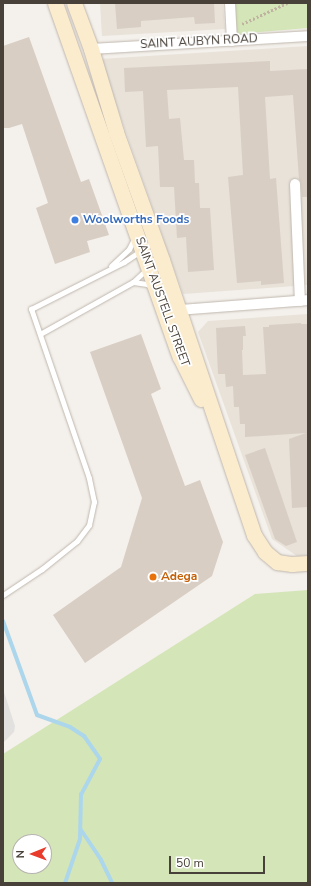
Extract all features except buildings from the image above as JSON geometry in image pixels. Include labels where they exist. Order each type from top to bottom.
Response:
[{"type":"street","name":"SAINT AUSTELL STREET","points":[[55,3],[130,211],[180,357],[221,440]]},
{"type":"street","name":"SAINT AUSTELL STREET","points":[[74,3],[91,49],[116,132],[162,260],[254,535],[265,552],[277,562],[292,564],[308,563]]},
{"type":"street","points":[[230,3],[232,41]]},
{"type":"street","name":"SAINT AUBYN ROAD","points":[[91,49],[308,36]]},
{"type":"street","points":[[178,310],[304,300],[295,184]]},
{"type":"lane","points":[[104,271],[126,253],[132,245],[134,227],[130,211]]},
{"type":"lane","points":[[3,595],[42,569],[77,541],[89,525],[94,502],[89,478],[31,309],[124,262],[155,241]]},
{"type":"lane","points":[[40,334],[133,282],[149,268],[162,260]]},
{"type":"lane","points":[[133,282],[147,284],[151,287],[163,307]]},
{"type":"path","points":[[231,29],[287,3]]},
{"type":"shaded area","points":[[100,3],[223,3],[225,29],[102,36]]},
{"type":"shaded area","points":[[308,46],[308,285],[183,294],[100,59]]},
{"type":"shaded area","points":[[308,314],[308,555],[297,556],[272,539],[198,332],[208,321]]},
{"type":"shaded area","points":[[3,689],[15,726],[14,732],[3,743]]},
{"type":"green space","points":[[235,3],[308,3],[308,28],[237,34]]},
{"type":"green space","points":[[308,590],[308,883],[3,883],[3,754],[255,594]]},
{"type":"waterway","points":[[3,621],[37,715],[70,727],[84,736],[100,759],[81,794],[80,839],[65,883]]},
{"type":"waterway","points":[[81,830],[101,860],[112,883]]},
{"type":"place","name":"Woolworths Foods","points":[[75,220]]},
{"type":"place","name":"Adega","points":[[153,577]]}]
